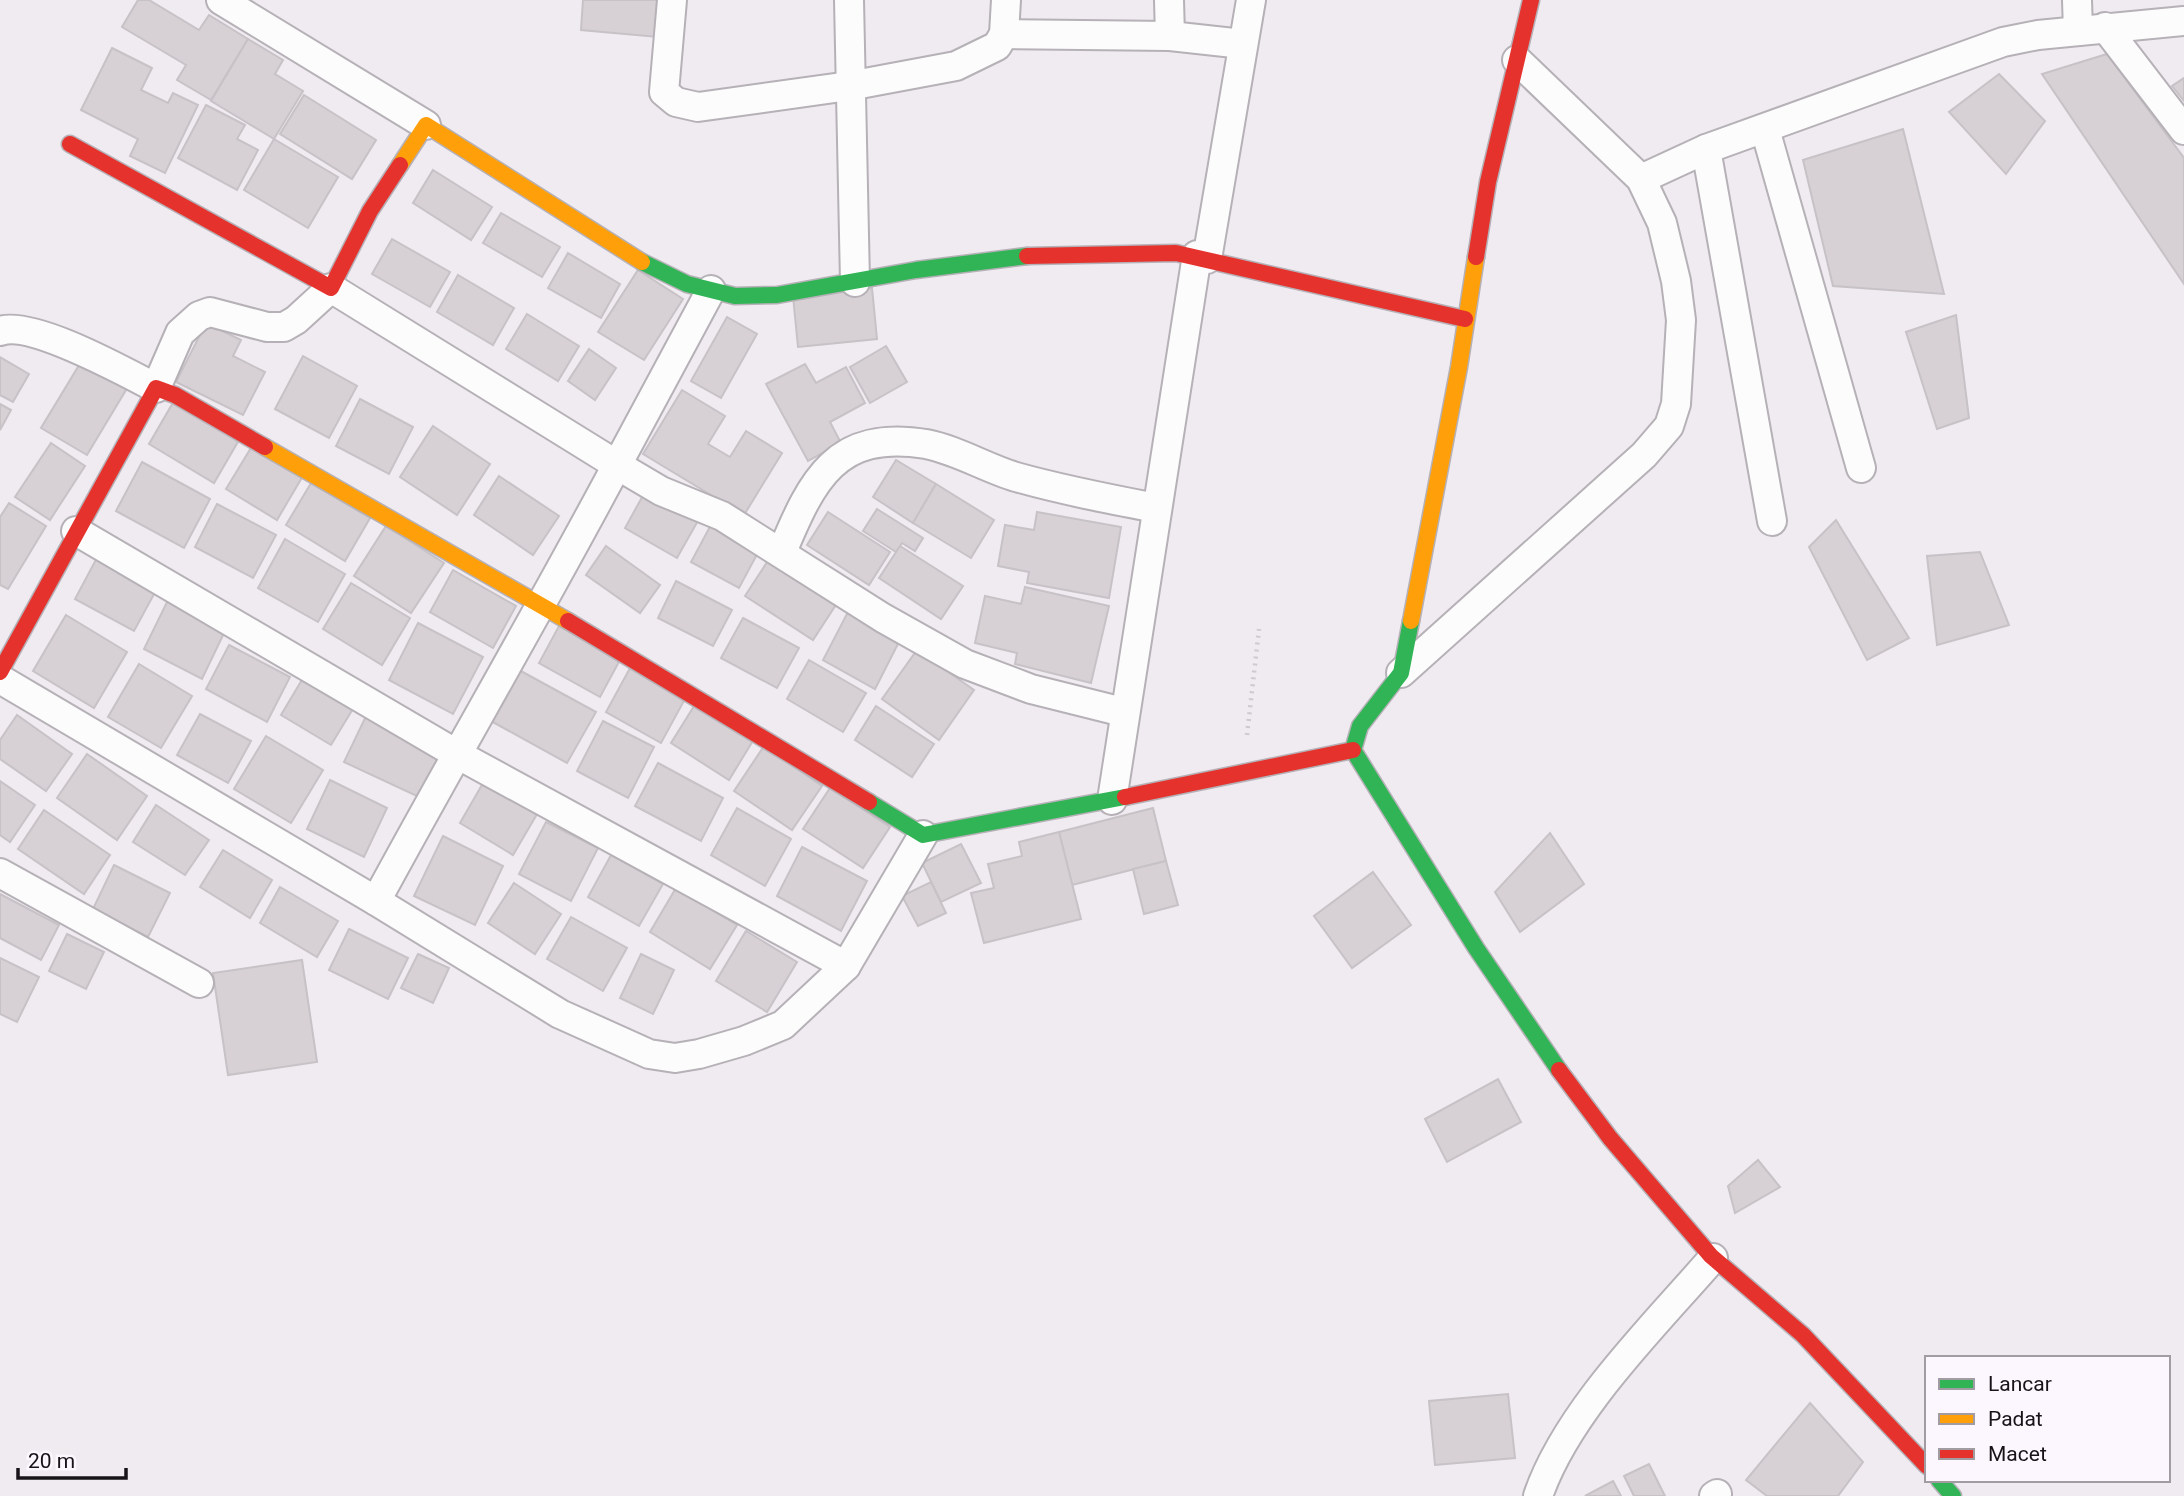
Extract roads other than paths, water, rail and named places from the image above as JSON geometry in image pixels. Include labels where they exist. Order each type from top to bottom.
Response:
[{"type":"street","points":[[221,0],[426,125],[631,256],[687,284],[735,296],[777,295],[916,270],[1022,256],[1176,253],[1465,319]]},
{"type":"street","points":[[672,0],[664,92],[676,102],[698,107],[849,86],[956,66],[997,46],[1004,34],[1006,0]]},
{"type":"street","points":[[849,0],[855,282]]},
{"type":"street","points":[[1169,0],[1170,36]]},
{"type":"street","points":[[1112,800],[1156,508],[1251,0]]},
{"type":"street","points":[[1401,673],[1411,607],[1451,412],[1488,182],[1531,0]]},
{"type":"street","points":[[2077,0],[2092,29],[2184,130]]},
{"type":"street","points":[[1641,179],[1706,149],[2003,42],[2092,29],[2184,21]]},
{"type":"street","points":[[1004,34],[1170,36],[1244,44]]},
{"type":"street","points":[[1517,60],[1641,179],[1662,223],[1676,281],[1681,320],[1676,404],[1669,426],[1601,496],[1401,673],[1360,726],[1353,750],[1430,877],[1569,1087],[1713,1258],[1783,1316],[1925,1464]]},
{"type":"street","points":[[0,672],[156,388],[180,333],[199,316],[210,312],[267,327],[284,327],[296,320],[331,288],[370,211],[426,125]]},
{"type":"street","points":[[1765,129],[1861,468]]},
{"type":"street","points":[[70,144],[331,288],[617,466],[661,491],[722,516],[883,618],[965,664],[1031,689],[1124,712]]},
{"type":"street","points":[[1706,149],[1772,521]]},
{"type":"street","points":[[376,901],[455,753],[542,606],[711,290]]},
{"type":"street","points":[[0,331],[8,328],[31,331],[175,395],[542,606],[923,835],[1112,800],[1353,750]]},
{"type":"street","points":[[782,552],[800,509],[819,479],[840,457],[861,444],[874,442],[926,444],[1015,477],[1090,496],[1156,508]]},
{"type":"street","points":[[76,531],[455,753],[846,966]]},
{"type":"street","points":[[0,679],[376,901],[560,1014],[649,1054],[675,1058],[699,1054],[744,1041],[783,1025],[846,966],[923,835]]},
{"type":"street","points":[[0,873],[199,983]]},
{"type":"street","points":[[1538,1496],[1556,1452],[1570,1432],[1627,1358],[1713,1258]]},
{"type":"street","points":[[1941,1482],[1954,1496]]}]
